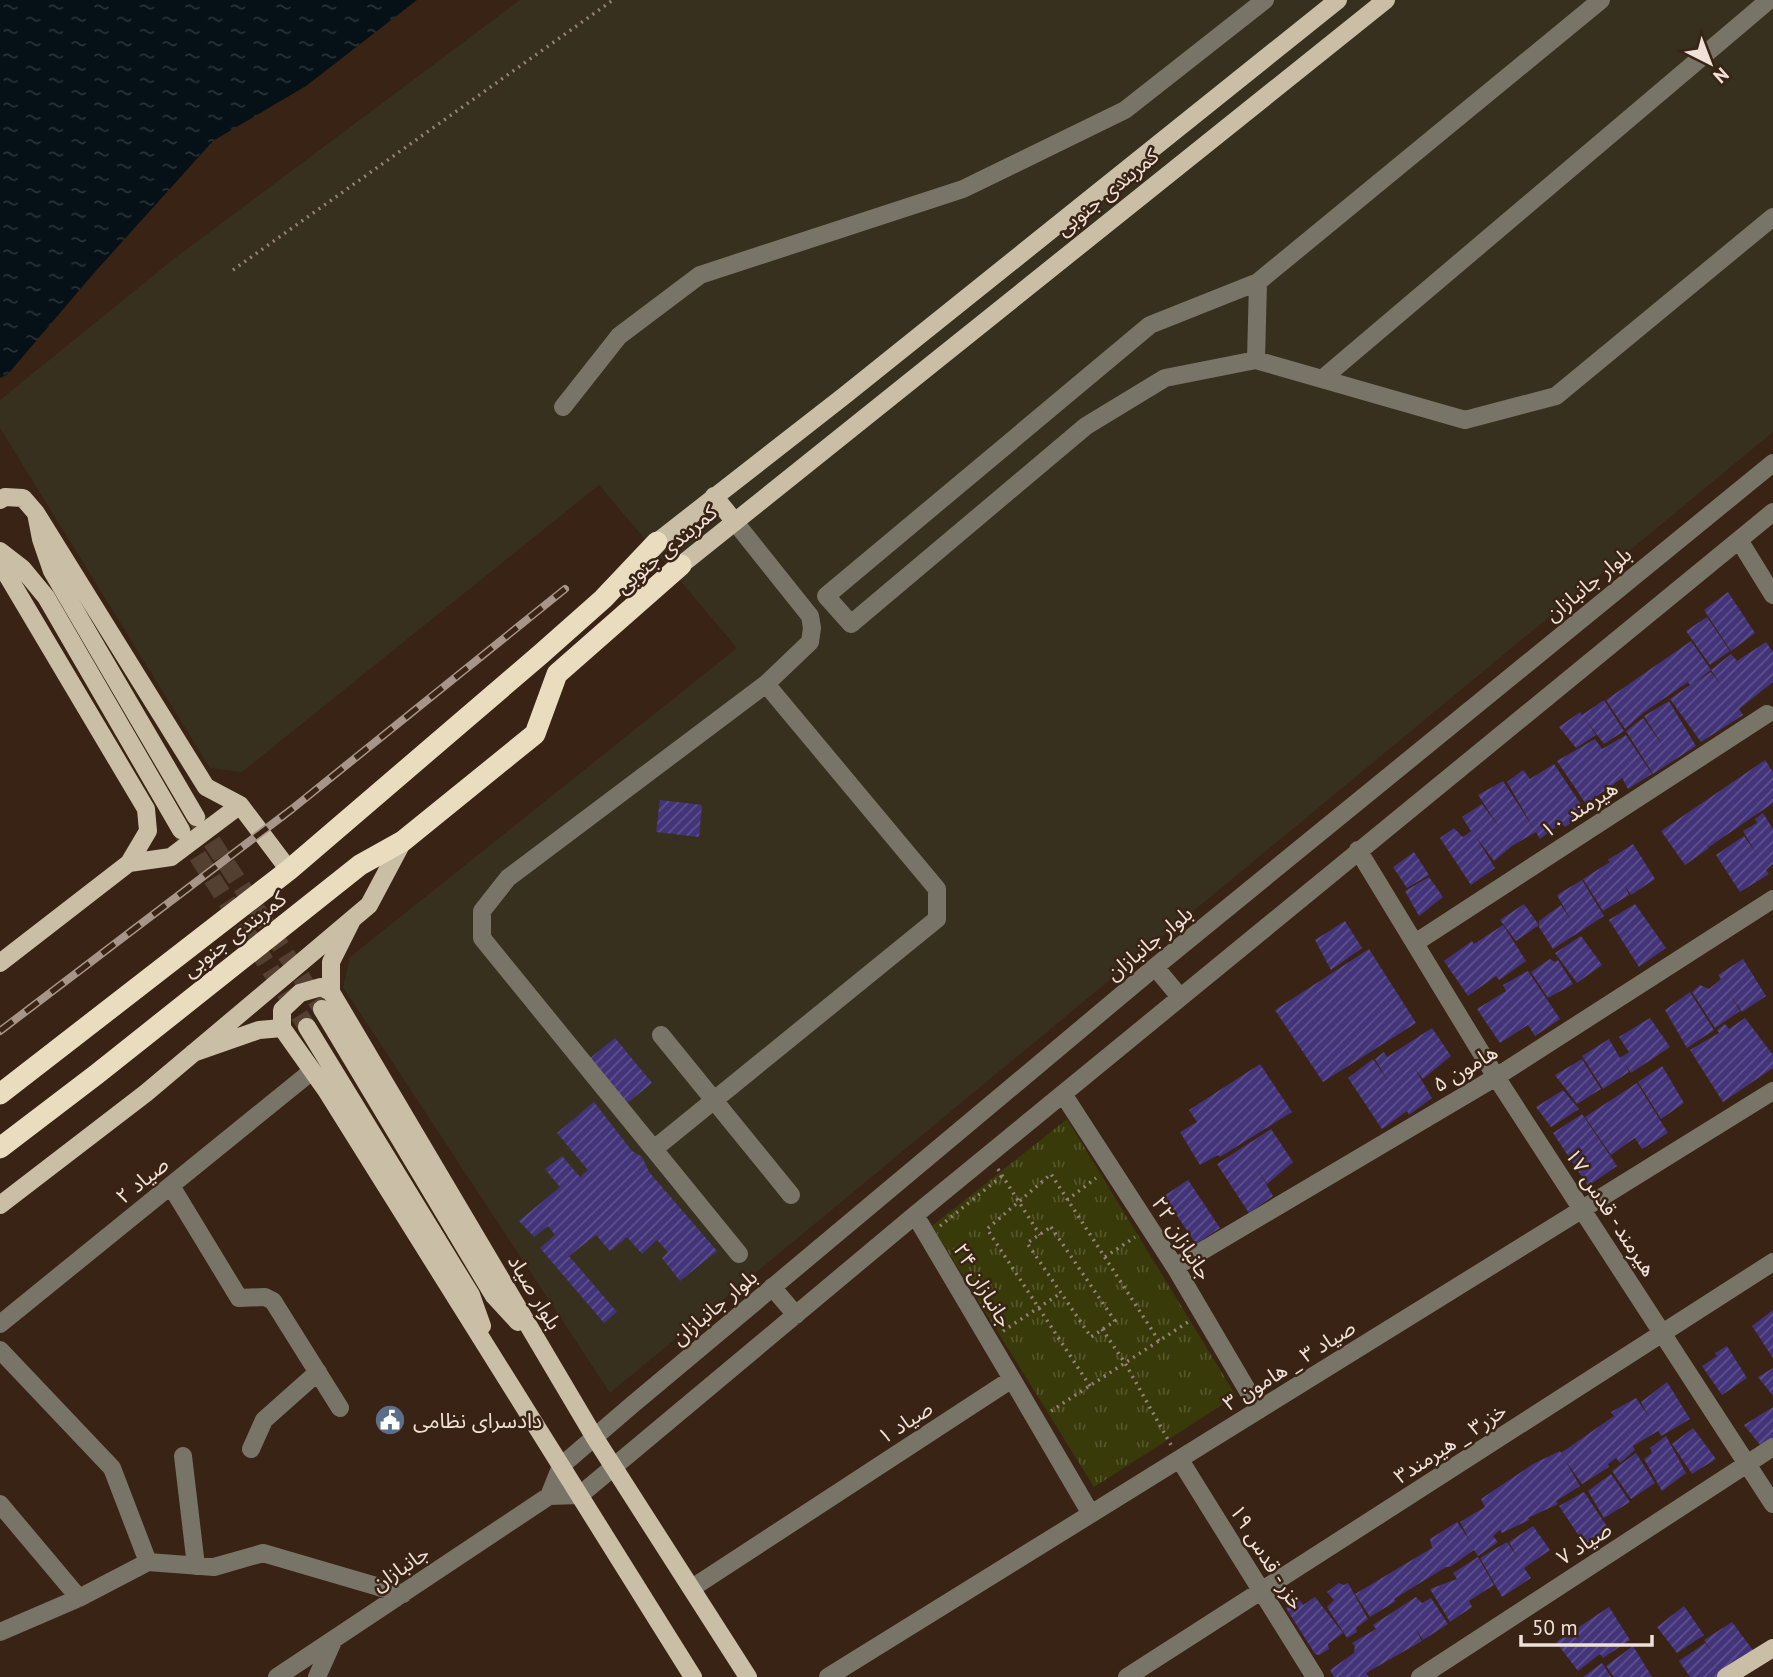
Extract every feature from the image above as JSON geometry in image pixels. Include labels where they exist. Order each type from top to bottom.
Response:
[{"type":"highway","name":"کمربندی جنوبی","points":[[0,1094],[289,870],[603,599],[657,542]]},
{"type":"highway","name":"کمربندی جنوبی","points":[[0,1148],[360,865],[402,841],[535,734],[557,674],[681,565]]},
{"type":"highway","points":[[603,599],[620,620]]},
{"type":"main road","name":"کمربندی جنوبی","points":[[657,542],[844,396],[1338,0]]},
{"type":"main road","name":"کمربندی جنوبی","points":[[681,565],[1386,0]]},
{"type":"main road","points":[[844,396],[862,420]]},
{"type":"main road","points":[[714,496],[735,522]]},
{"type":"main road","points":[[0,500],[5,497],[23,498],[36,513],[206,788],[240,805],[289,870]]},
{"type":"main road","points":[[36,513],[52,571],[196,817]]},
{"type":"main road","points":[[0,551],[22,569],[46,597],[181,830]]},
{"type":"main road","points":[[0,564],[146,809],[148,831],[129,863],[0,963]]},
{"type":"main road","points":[[129,863],[171,858],[240,805]]},
{"type":"main road","points":[[0,1205],[146,1093],[369,905],[402,841]]},
{"type":"main road","points":[[352,920],[331,962],[331,992],[321,987],[300,993],[282,1010],[282,1028],[313,1071],[693,1677]]},
{"type":"main road","name":"بلوار صیاد","points":[[331,992],[596,1438],[748,1677]]},
{"type":"main road","points":[[322,1009],[494,1296],[540,1345]]},
{"type":"main road","points":[[307,1027],[471,1295],[496,1363]]},
{"type":"main road","points":[[193,1053],[259,1031],[282,1028]]},
{"type":"main road","points":[[1727,1677],[1773,1648]]},
{"type":"street","points":[[563,407],[620,336],[700,275],[963,189],[1113,117],[1265,0]]},
{"type":"street","points":[[807,612],[1150,325],[1258,282],[1601,0]]},
{"type":"street","points":[[1322,380],[1769,0]]},
{"type":"street","points":[[826,596],[851,624],[1086,426],[1165,378],[1256,360],[1465,420],[1556,396],[1773,217]]},
{"type":"street","points":[[1256,360],[1258,282]]},
{"type":"street","name":"بلوار جانبازان","points":[[561,1466],[1154,967],[1773,463]]},
{"type":"street","points":[[561,1466],[549,1496],[580,1495],[615,1468],[915,1215],[1773,512]]},
{"type":"street","points":[[735,522],[810,616],[810,642],[766,684],[508,878],[482,911],[482,938],[739,1254]]},
{"type":"street","points":[[1739,540],[1773,595]]},
{"type":"street","points":[[654,1149],[937,919],[937,889],[766,684]]},
{"type":"street","name":"هیرمند ۱۰","points":[[1415,943],[1767,714]]},
{"type":"street","name":"هیرمند - قدس ۱۷","points":[[1358,850],[1496,1077],[1773,1504]]},
{"type":"street","name":"هامون ۵","points":[[1175,1267],[1496,1077],[1773,899]]},
{"type":"street","points":[[1154,967],[1180,997]]},
{"type":"street","points":[[661,1035],[792,1195]]},
{"type":"street","name":"صیاد ۲","points":[[0,1324],[313,1071]]},
{"type":"street","name":"صیاد ۳ _ هامون ۳","points":[[828,1677],[1773,1091]]},
{"type":"street","name":"جانبازان ۲۲","points":[[1063,1094],[1175,1267],[1259,1410]]},
{"type":"street","points":[[170,1186],[239,1298],[265,1297],[273,1301],[340,1408]]},
{"type":"street","name":"جانبازان ۲۴","points":[[915,1215],[1012,1379]]},
{"type":"street","name":"خزر۳ _ هیرمند۳","points":[[1127,1677],[1773,1262]]},
{"type":"street","points":[[772,1287],[796,1315]]},
{"type":"street","points":[[0,1350],[112,1468],[148,1562]]},
{"type":"street","points":[[251,1449],[264,1420],[318,1372]]},
{"type":"street","points":[[1012,1379],[1091,1514]]},
{"type":"street","name":"صیاد ۱","points":[[692,1588],[1012,1379]]},
{"type":"street","name":"صیاد ۷","points":[[1420,1677],[1773,1447]]},
{"type":"street","points":[[183,1456],[196,1566]]},
{"type":"street","name":"خزر - قدس ۱۹","points":[[1180,1460],[1315,1677]]},
{"type":"street","name":"جانبازان","points":[[277,1677],[549,1496]]},
{"type":"street","points":[[0,1504],[79,1598]]},
{"type":"street","points":[[0,1632],[79,1598],[148,1562],[214,1567],[263,1553],[403,1594]]},
{"type":"street","points":[[317,1677],[334,1639]]},
{"type":"path","points":[[233,270],[613,0]]},
{"type":"path","points":[[989,1155],[1040,1235]]},
{"type":"path","points":[[1067,1200],[1110,1167]]},
{"type":"path","points":[[1090,1386],[987,1229],[1051,1174],[1159,1341]]},
{"type":"path","points":[[927,1236],[1002,1176]]},
{"type":"path","points":[[1051,1227],[1115,1321],[1091,1337],[1061,1292],[1027,1243],[1051,1227]]},
{"type":"path","points":[[1105,1257],[1150,1228]]},
{"type":"path","points":[[989,1340],[1061,1292]]},
{"type":"path","points":[[1036,1420],[1202,1313]]},
{"type":"path","points":[[1102,1329],[1125,1363],[1180,1460]]},
{"type":"shaded area","points":[[520,0],[1773,0],[1773,432],[610,1393],[343,987],[350,957],[737,648],[599,485],[242,772],[210,768],[0,428],[0,400],[175,258]]},
{"type":"green space","points":[[1067,1119],[1236,1396],[1094,1487],[932,1226]]},
{"type":"water","points":[[0,0],[417,0],[306,86],[213,141],[94,273],[8,374],[0,378]]},
{"type":"building","points":[[1728,592],[1755,633],[1731,651],[1704,610]]},
{"type":"building","points":[[1707,617],[1730,651],[1710,665],[1686,631]]},
{"type":"building","points":[[1691,641],[1711,670],[1731,654],[1737,661],[1766,642],[1773,652],[1773,682],[1739,709],[1743,715],[1701,742],[1670,699],[1690,685],[1688,682],[1625,729],[1606,700]]},
{"type":"building","points":[[1604,700],[1624,731],[1604,744],[1582,715]]},
{"type":"building","points":[[1669,701],[1696,746],[1653,774],[1626,731],[1643,718],[1663,746],[1644,716]]},
{"type":"building","points":[[1580,712],[1596,735],[1576,748],[1559,727]]},
{"type":"building","points":[[1626,735],[1652,774],[1628,789],[1622,778],[1586,804],[1557,761],[1595,739],[1602,749]]},
{"type":"building","points":[[1765,760],[1773,772],[1773,803],[1709,847],[1703,838],[1709,848],[1685,865],[1661,831]]},
{"type":"building","points":[[1554,764],[1586,812],[1565,827],[1561,823],[1540,839],[1536,832],[1512,846],[1494,861],[1476,837],[1495,868],[1471,885],[1440,838],[1454,828],[1463,837],[1471,831],[1462,817],[1482,804],[1500,828],[1478,795],[1503,781],[1534,829],[1507,782],[1523,770],[1530,779]]},
{"type":"building","points":[[660,800],[702,805],[699,837],[656,832]]},
{"type":"building","points":[[1763,813],[1773,829],[1773,864],[1766,870],[1769,874],[1740,892],[1716,855],[1744,836],[1756,853],[1743,831],[1757,823],[1755,819]]},
{"type":"building","points":[[1633,844],[1655,879],[1631,895],[1625,886],[1629,895],[1603,911],[1583,879]]},
{"type":"building","points":[[1414,852],[1429,875],[1407,888],[1393,867]]},
{"type":"building","points":[[1429,877],[1443,897],[1419,916],[1405,891]]},
{"type":"building","points":[[1582,880],[1604,916],[1553,949],[1539,927],[1539,921],[1561,905],[1572,922],[1557,895]]},
{"type":"building","points":[[1524,904],[1539,925],[1516,941],[1500,920]]},
{"type":"building","points":[[1635,904],[1666,948],[1639,967],[1609,920]]},
{"type":"building","points":[[1345,921],[1362,948],[1331,970],[1315,940]]},
{"type":"building","points":[[1503,925],[1526,961],[1499,980],[1496,976],[1468,996],[1444,961],[1472,941],[1474,944]]},
{"type":"building","points":[[1581,936],[1602,965],[1577,983],[1555,953]]},
{"type":"building","points":[[1369,949],[1416,1023],[1323,1082],[1275,1010]]},
{"type":"building","points":[[1550,959],[1555,962],[1558,960],[1573,984],[1548,998],[1531,972]]},
{"type":"building","points":[[1743,959],[1766,996],[1742,1012],[1731,996],[1740,1011],[1715,1028],[1692,992],[1700,985],[1709,989],[1721,979],[1718,975]]},
{"type":"building","points":[[1528,971],[1560,1019],[1535,1036],[1528,1025],[1500,1043],[1477,1009],[1506,991],[1503,985]]},
{"type":"building","points":[[1690,992],[1714,1030],[1687,1048],[1665,1010]]},
{"type":"building","points":[[1650,1018],[1670,1047],[1631,1073],[1625,1064],[1629,1072],[1603,1089],[1582,1056],[1609,1039],[1620,1058],[1629,1052],[1619,1037]]},
{"type":"building","points":[[1745,1018],[1773,1055],[1773,1068],[1723,1102],[1690,1050],[1719,1033],[1717,1030],[1725,1024],[1729,1029]]},
{"type":"building","points":[[1432,1028],[1451,1056],[1423,1079],[1415,1069],[1432,1098],[1409,1115],[1407,1111],[1382,1129],[1348,1078],[1373,1059],[1388,1081],[1375,1059],[1384,1052],[1387,1057]]},
{"type":"building","points":[[615,1038],[652,1083],[626,1104],[589,1059]]},
{"type":"building","points":[[1582,1059],[1601,1089],[1577,1104],[1555,1075]]},
{"type":"building","points":[[1260,1064],[1292,1112],[1220,1157],[1218,1155],[1200,1165],[1180,1132],[1197,1122],[1189,1110]]},
{"type":"building","points":[[1662,1066],[1684,1103],[1661,1119],[1638,1082]]},
{"type":"building","points":[[1637,1083],[1668,1133],[1642,1149],[1635,1138],[1611,1155],[1585,1117]]},
{"type":"building","points":[[1563,1090],[1579,1109],[1551,1127],[1536,1107]]},
{"type":"building","points":[[594,1102],[632,1151],[642,1157],[649,1172],[717,1251],[680,1281],[662,1258],[668,1252],[657,1240],[642,1254],[627,1237],[610,1251],[596,1235],[569,1256],[617,1312],[604,1323],[540,1248],[555,1235],[548,1226],[534,1237],[519,1221],[560,1187],[545,1169],[562,1156],[580,1177],[588,1170],[557,1133]]},
{"type":"building","points":[[1582,1114],[1617,1166],[1588,1186],[1553,1133]]},
{"type":"building","points":[[1271,1129],[1293,1162],[1267,1184],[1257,1168],[1273,1196],[1249,1213],[1217,1164]]},
{"type":"building","points":[[1188,1180],[1220,1228],[1196,1244],[1164,1196]]},
{"type":"building","points":[[1773,1310],[1773,1358],[1752,1326]]},
{"type":"building","points":[[1727,1346],[1747,1378],[1722,1395],[1702,1366]]},
{"type":"building","points":[[1773,1368],[1773,1396],[1758,1377]]},
{"type":"building","points":[[1667,1382],[1690,1419],[1661,1436],[1658,1431],[1633,1446],[1635,1450],[1620,1463],[1616,1458],[1608,1464],[1609,1467],[1582,1484],[1565,1460],[1580,1486],[1556,1501],[1558,1504],[1502,1533],[1500,1530],[1493,1536],[1498,1542],[1478,1556],[1474,1550],[1394,1599],[1396,1601],[1370,1617],[1355,1594],[1432,1548],[1430,1539],[1457,1522],[1470,1541],[1460,1522],[1485,1507],[1481,1499],[1533,1464],[1560,1451],[1561,1453],[1614,1416],[1611,1412],[1636,1398],[1649,1417],[1641,1402]]},
{"type":"building","points":[[1773,1407],[1773,1445],[1765,1451],[1744,1425]]},
{"type":"building","points":[[1693,1428],[1716,1459],[1692,1474],[1672,1444]]},
{"type":"building","points":[[1666,1436],[1686,1473],[1662,1491],[1644,1459],[1652,1453],[1650,1448]]},
{"type":"building","points":[[1636,1453],[1655,1483],[1631,1499],[1612,1471]]},
{"type":"building","points":[[1611,1474],[1630,1502],[1604,1518],[1588,1491]]},
{"type":"building","points":[[1584,1492],[1608,1528],[1585,1545],[1559,1506]]},
{"type":"building","points":[[1533,1526],[1550,1550],[1524,1568],[1531,1578],[1502,1597],[1480,1558],[1507,1542],[1518,1558],[1509,1542]]},
{"type":"building","points":[[1478,1557],[1494,1585],[1469,1601],[1472,1607],[1450,1622],[1430,1589],[1457,1579],[1453,1573]]},
{"type":"building","points":[[1339,1583],[1348,1583],[1368,1619],[1356,1628],[1357,1632],[1347,1638],[1327,1607],[1334,1600],[1327,1592]]},
{"type":"building","points":[[1315,1597],[1343,1633],[1328,1644],[1329,1649],[1319,1655],[1315,1654],[1286,1608],[1299,1599],[1303,1605]]},
{"type":"building","points":[[1416,1597],[1422,1603],[1431,1598],[1448,1624],[1423,1640],[1415,1628],[1422,1641],[1366,1673],[1369,1677],[1334,1677],[1330,1670],[1354,1653],[1355,1646],[1352,1643],[1376,1629],[1373,1625]]},
{"type":"building","points":[[1684,1606],[1704,1635],[1677,1653],[1657,1627]]},
{"type":"building","points":[[1609,1607],[1630,1640],[1603,1658],[1600,1654],[1578,1671],[1556,1642]]},
{"type":"building","points":[[1732,1622],[1755,1653],[1718,1677],[1690,1677],[1679,1661],[1705,1643],[1713,1653],[1704,1640]]},
{"type":"building","points":[[1633,1646],[1652,1677],[1614,1677],[1606,1666]]},
{"type":"building","points":[[1602,1663],[1611,1677],[1583,1677]]},
{"type":"tunnel","points":[[197,819],[322,1009]]},
{"type":"tunnel","points":[[183,833],[307,1027]]},
{"type":"railway","points":[[0,1031],[292,809],[565,589]]},
{"type":"place","name":"دادسرای نظامی","points":[[390,1420]]}]
